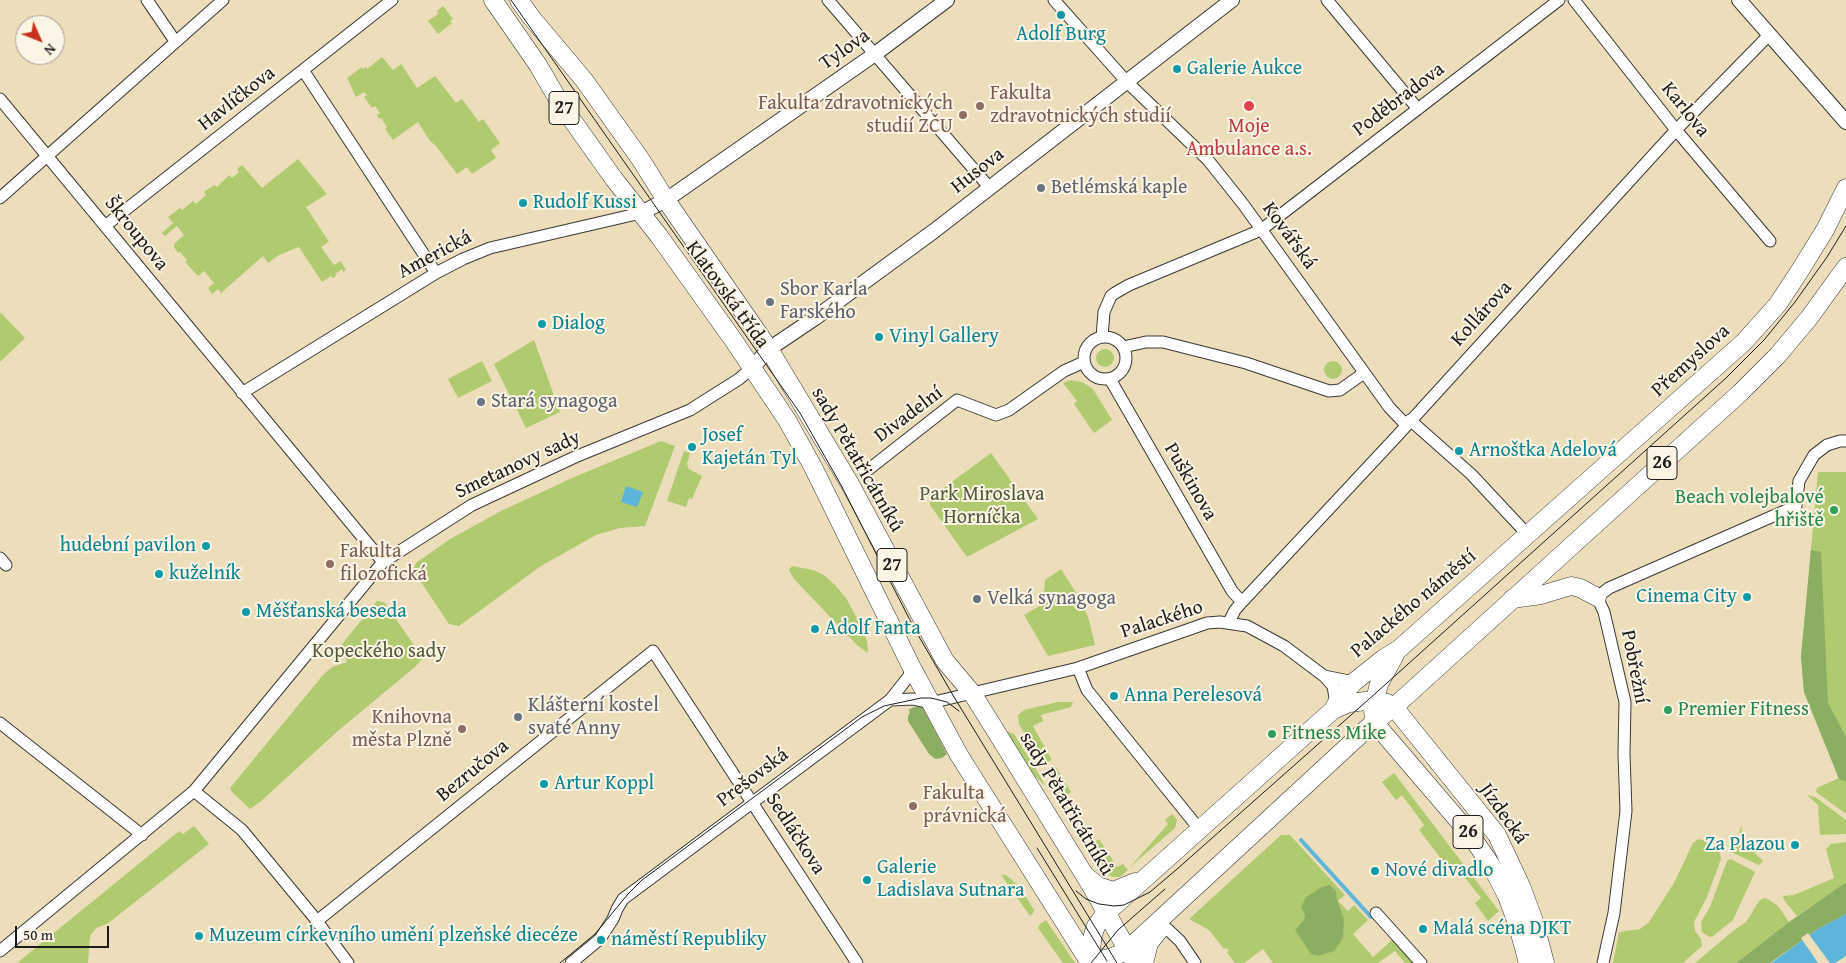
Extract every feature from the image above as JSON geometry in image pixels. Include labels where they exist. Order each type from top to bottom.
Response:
[{"type":"main road","name":"Klatovská třída","points":[[493,0],[538,65],[560,102],[614,179],[642,213],[752,367]]},
{"type":"main road","name":"Klatovská třída","points":[[519,0],[580,75],[641,160],[666,200],[769,349]]},
{"type":"main road","name":"Přemyslova","points":[[1528,535],[1744,342],[1778,304],[1825,230],[1846,188]]},
{"type":"main road","name":"26","points":[[1394,707],[1740,393],[1778,355],[1809,318],[1846,266]]},
{"type":"main road","name":"sady Pětatřicátníků","points":[[769,349],[850,484],[945,661],[972,693],[1084,875],[1130,957]]},
{"type":"main road","name":"sady Pětatřicátníků","points":[[752,367],[787,420],[813,467],[930,703],[982,794],[1090,963]]},
{"type":"main road","name":"Palackého náměstí","points":[[1333,710],[1340,697],[1354,682],[1399,649],[1528,535]]},
{"type":"main road","points":[[1512,599],[1541,596],[1571,586],[1580,588],[1597,597]]},
{"type":"main road","name":"26","points":[[1374,722],[1374,700],[1384,672],[1399,649]]},
{"type":"main road","name":"Palackého náměstí","points":[[1106,913],[1333,710],[1349,703],[1374,700],[1394,707]]},
{"type":"main road","points":[[1106,913],[1096,926],[1093,935],[1090,963],[1113,957],[1130,957],[1199,884],[1374,722],[1394,707]]},
{"type":"main road","name":"Jízdecká","points":[[1394,707],[1503,844],[1534,921],[1544,963]]},
{"type":"main road","name":"Jízdecká","points":[[1374,722],[1469,833],[1491,865],[1507,896],[1518,926],[1528,963]]},
{"type":"main road","points":[[1084,875],[1098,886],[1113,891],[1139,881],[1159,867]]},
{"type":"main road","points":[[1144,963],[1149,943],[1199,884]]},
{"type":"street","points":[[147,0],[175,41]]},
{"type":"street","points":[[0,198],[223,0]]},
{"type":"street","name":"Havlíčkova","points":[[105,226],[392,0]]},
{"type":"street","points":[[828,0],[989,188]]},
{"type":"street","name":"Tylova","points":[[666,200],[875,54],[946,0]]},
{"type":"street","name":"Kovářská","points":[[1054,0],[1126,81],[1208,160],[1389,407],[1471,474],[1528,535]]},
{"type":"street","name":"Husova","points":[[769,349],[815,318],[918,242],[1232,0]]},
{"type":"street","points":[[1327,0],[1418,109]]},
{"type":"street","name":"Poděbradova","points":[[1261,230],[1559,0]]},
{"type":"street","name":"Karlova","points":[[1574,0],[1676,130],[1770,241]]},
{"type":"street","points":[[1739,0],[1846,122]]},
{"type":"street","name":"Kollárova","points":[[1229,622],[1235,610],[1242,602],[1676,130],[1769,35]]},
{"type":"street","points":[[303,70],[436,273]]},
{"type":"street","name":"Škroupova","points":[[0,99],[383,562]]},
{"type":"street","name":"Americká","points":[[242,393],[463,258],[490,248],[642,213],[666,200]]},
{"type":"street","points":[[1102,337],[1107,304],[1111,296],[1118,290],[1261,230]]},
{"type":"street","points":[[1102,337],[1115,340],[1123,347],[1126,357],[1124,368],[1119,374],[1102,379],[1095,377],[1087,369],[1084,355],[1086,348],[1094,340],[1102,337]]},
{"type":"street","points":[[1123,347],[1146,342],[1163,342],[1246,363],[1329,391],[1340,390],[1364,373]]},
{"type":"street","name":"Klatovská třída","points":[[752,367],[769,349]]},
{"type":"street","name":"Divadelní","points":[[864,473],[957,400],[996,415],[1009,410],[1064,371],[1084,362]]},
{"type":"street","name":"Smetanovy sady","points":[[383,562],[472,505],[575,457],[690,410],[739,379],[752,367]]},
{"type":"street","name":"Puškinova","points":[[1110,378],[1232,591],[1242,602]]},
{"type":"street","points":[[1597,597],[1609,588],[1796,506],[1799,481],[1814,455],[1827,445],[1846,441]]},
{"type":"street","points":[[0,951],[194,792],[383,562]]},
{"type":"street","name":"Pobřežní","points":[[1597,597],[1604,612],[1625,702],[1626,811],[1614,913],[1602,963]]},
{"type":"street","name":"Palackého","points":[[972,693],[1078,668],[1207,623],[1229,622],[1263,633],[1324,676],[1354,682]]},
{"type":"street","name":"Sedláčkova","points":[[653,651],[857,963]]},
{"type":"street","name":"Bezručova","points":[[317,921],[653,651]]},
{"type":"street","name":"Prešovská","points":[[571,963],[600,939],[623,899],[890,700],[909,676],[910,666]]},
{"type":"street","points":[[1078,668],[1087,690],[1200,830]]},
{"type":"street","points":[[1324,676],[1333,686],[1335,698],[1333,710]]},
{"type":"street","points":[[890,700],[913,699],[930,703],[972,693]]},
{"type":"street","points":[[0,723],[142,835]]},
{"type":"street","points":[[194,792],[242,830],[317,921],[348,963]]},
{"type":"street","points":[[1376,913],[1421,963]]},
{"type":"street","points":[[1163,925],[1180,942],[1195,963]]},
{"type":"green space","points":[[443,6],[453,19],[450,21],[452,23],[438,34],[428,21],[438,14],[437,11]]},
{"type":"green space","points":[[382,57],[393,70],[401,64],[417,88],[435,76],[456,103],[462,99],[479,122],[483,119],[500,143],[491,150],[496,158],[472,174],[467,167],[457,174],[430,141],[418,122],[393,140],[385,129],[387,127],[377,115],[380,113],[375,106],[372,108],[364,97],[367,95],[364,92],[356,97],[347,78],[362,67],[367,69]]},
{"type":"green space","points":[[298,159],[327,194],[306,207],[329,242],[321,247],[334,265],[341,261],[346,270],[343,272],[342,269],[333,278],[331,276],[322,282],[299,247],[279,255],[268,263],[263,256],[221,293],[218,289],[212,294],[208,288],[214,283],[204,271],[198,276],[185,262],[187,260],[174,247],[174,244],[184,235],[177,226],[165,236],[162,233],[173,223],[168,217],[180,208],[182,210],[193,201],[196,204],[206,195],[204,192],[214,185],[217,187],[229,175],[232,178],[239,172],[237,169],[242,165],[262,188]]},
{"type":"green space","points":[[0,314],[25,338],[0,362]]},
{"type":"green space","points":[[534,340],[560,412],[526,428],[494,364]]},
{"type":"green space","points":[[1105,349],[1112,351],[1114,358],[1112,365],[1105,367],[1098,365],[1096,358],[1098,351]]},
{"type":"green space","points":[[482,361],[492,381],[458,398],[448,379]]},
{"type":"green space","points":[[1329,361],[1337,361],[1342,366],[1340,377],[1329,379],[1324,374],[1324,366]]},
{"type":"green space","points":[[1071,380],[1082,382],[1093,389],[1112,420],[1094,433],[1074,404],[1077,401],[1063,383]]},
{"type":"green space","points":[[661,441],[675,446],[645,526],[620,528],[596,535],[541,566],[459,626],[449,624],[413,570],[416,563],[450,539],[501,511],[572,478]]},
{"type":"green space","points":[[684,451],[690,453],[687,464],[689,469],[702,476],[692,499],[689,498],[686,507],[667,501]]},
{"type":"green space","name":"Park Miroslava Horníčka","points":[[991,453],[1038,519],[967,557],[930,505],[930,498]]},
{"type":"green space","points":[[1818,472],[1846,472],[1846,777],[1840,779],[1846,782],[1846,814],[1816,792],[1817,788],[1839,778],[1804,692],[1801,657]]},
{"type":"green space","points":[[1811,550],[1821,552],[1828,703],[1846,737],[1846,782],[1839,779],[1804,692],[1801,657]]},
{"type":"green space","points":[[792,566],[813,570],[824,575],[836,586],[846,598],[860,624],[867,641],[868,653],[857,645],[794,579],[789,570]]},
{"type":"green space","points":[[1061,569],[1080,599],[1089,620],[1095,645],[1048,656],[1024,615],[1043,604],[1045,580]]},
{"type":"green space","name":"Kopeckého sady","points":[[377,601],[384,602],[423,658],[415,667],[339,730],[250,809],[230,788],[323,675],[332,667],[347,662],[342,644]]},
{"type":"green space","points":[[1058,702],[1073,702],[1071,707],[1041,715],[1043,721],[1033,726],[1052,760],[1042,764],[1019,724],[1018,715],[1024,710]]},
{"type":"green space","points":[[922,706],[947,754],[942,758],[935,759],[929,754],[908,721],[910,712],[908,710]]},
{"type":"green space","points":[[1006,733],[1014,734],[1046,786],[1030,772]]},
{"type":"green space","points":[[1056,767],[1071,792],[1062,799],[1046,773]]},
{"type":"green space","points":[[1394,773],[1499,911],[1488,921],[1475,903],[1481,898],[1458,869],[1452,873],[1419,830],[1424,825],[1402,795],[1396,800],[1382,782]]},
{"type":"green space","points":[[1807,795],[1815,797],[1846,820],[1846,834],[1820,835],[1818,805]]},
{"type":"green space","points":[[1172,814],[1177,820],[1175,828],[1130,867],[1168,824],[1165,820]]},
{"type":"green space","points":[[1742,825],[1741,839],[1763,861],[1759,865],[1731,852]]},
{"type":"green space","points":[[194,826],[209,844],[107,924],[96,928],[90,936],[88,963],[17,963],[179,831],[183,834]]},
{"type":"green space","points":[[1281,835],[1290,835],[1345,895],[1338,901],[1348,911],[1354,905],[1368,920],[1353,934],[1373,957],[1392,940],[1413,963],[1405,963],[1395,951],[1378,963],[1273,963],[1263,949],[1244,963],[1235,963],[1227,953],[1229,950],[1224,949],[1209,930],[1189,919]]},
{"type":"green space","points":[[1099,839],[1117,867],[1123,864],[1128,870],[1120,877],[1109,875],[1095,853],[1098,851],[1095,846],[1097,845],[1096,841]]},
{"type":"green space","points":[[1698,839],[1708,841],[1713,845],[1720,853],[1721,859],[1707,897],[1694,922],[1695,931],[1701,939],[1702,946],[1683,963],[1613,963],[1619,932],[1640,929],[1649,922],[1674,883],[1693,843]]},
{"type":"green space","points":[[1846,842],[1846,882],[1797,916],[1783,896],[1794,895],[1834,878],[1826,849],[1831,844]]},
{"type":"green space","points":[[1731,859],[1755,872],[1733,920],[1709,937],[1702,932],[1701,922],[1710,907],[1727,861]]},
{"type":"green space","points":[[1001,875],[1006,875],[1020,887],[1034,910],[1030,916]]},
{"type":"green space","points":[[1846,882],[1846,914],[1818,929],[1770,963],[1736,963],[1789,922]]},
{"type":"green space","points":[[1330,885],[1336,891],[1337,900],[1344,919],[1343,938],[1334,951],[1318,956],[1311,954],[1295,930],[1304,920],[1305,914],[1301,908],[1306,897],[1322,887]]},
{"type":"green space","points":[[1764,898],[1778,906],[1789,922],[1736,963],[1695,963],[1746,922],[1759,901]]},
{"type":"green space","points":[[1046,920],[1075,963],[1063,963],[1038,928]]},
{"type":"water","points":[[626,486],[643,492],[637,507],[621,502]]},
{"type":"water","points":[[1846,914],[1846,956],[1835,963],[1771,963],[1818,929]]},
{"type":"pier","points":[[1808,933],[1830,963],[1818,963],[1801,938]]},
{"type":"waterway","points":[[1301,840],[1371,917]]},
{"type":"tram line","points":[[511,0],[800,413],[841,485],[914,628],[954,697],[1117,963]]},
{"type":"tram line","points":[[1076,891],[1086,899],[1099,904],[1124,905],[1150,892],[1176,870],[1726,378],[1764,340],[1795,302],[1846,226]]},
{"type":"tram line","points":[[560,963],[595,934],[642,880],[862,717],[884,706],[921,698],[931,698],[947,702],[959,711]]},
{"type":"tram line","points":[[1037,848],[1107,961]]},
{"type":"tram line","points":[[1091,963],[1118,930],[1165,889]]},
{"type":"place","name":"Adolf Burg","points":[[1061,15]]},
{"type":"place","name":"Galerie Aukce","points":[[1177,69]]},
{"type":"place","name":"Fakulta zdravotnických studií","points":[[980,106]]},
{"type":"place","name":"Moje Ambulance a.s.","points":[[1249,106]]},
{"type":"place","name":"Fakulta zdravotnických studií ZČU","points":[[963,115]]},
{"type":"place","name":"Betlémská kaple","points":[[1041,188]]},
{"type":"place","name":"Rudolf Kussi","points":[[523,203]]},
{"type":"place","name":"Sbor Karla Farského","points":[[770,302]]},
{"type":"place","name":"Dialog","points":[[542,324]]},
{"type":"place","name":"Vinyl Gallery","points":[[879,337]]},
{"type":"place","name":"Stará synagoga","points":[[481,402]]},
{"type":"place","name":"Josef Kajetán Tyl","points":[[692,447]]},
{"type":"place","name":"Arnoštka Adelová","points":[[1459,451]]},
{"type":"place","name":"Beach volejbalové hřiště","points":[[1834,510]]},
{"type":"place","name":"hudební pavilon","points":[[206,546]]},
{"type":"place","name":"Fakulta filozofická","points":[[330,564]]},
{"type":"place","name":"kuželník","points":[[159,574]]},
{"type":"place","name":"Cinema City","points":[[1747,597]]},
{"type":"place","name":"Velká synagoga","points":[[977,599]]},
{"type":"place","name":"Měšťanská beseda","points":[[246,612]]},
{"type":"place","name":"Adolf Fanta","points":[[815,629]]},
{"type":"place","name":"Anna Perelesová","points":[[1114,696]]},
{"type":"place","name":"Premier Fitness","points":[[1668,710]]},
{"type":"place","name":"Klášterní kostel svaté Anny","points":[[518,717]]},
{"type":"place","name":"Knihovna města Plzně","points":[[462,729]]},
{"type":"place","name":"Fitness Mike","points":[[1272,734]]},
{"type":"place","name":"Artur Koppl","points":[[544,784]]},
{"type":"place","name":"Fakulta právnická","points":[[913,806]]},
{"type":"place","name":"Za Plazou","points":[[1795,845]]},
{"type":"place","name":"Nové divadlo","points":[[1375,871]]},
{"type":"place","name":"Galerie Ladislava Sutnara","points":[[867,880]]},
{"type":"place","name":"Malá scéna DJKT","points":[[1423,929]]},
{"type":"place","name":"Muzeum církevního umění plzeňské diecéze","points":[[199,936]]},
{"type":"place","name":"náměstí Republiky","points":[[601,940]]}]
